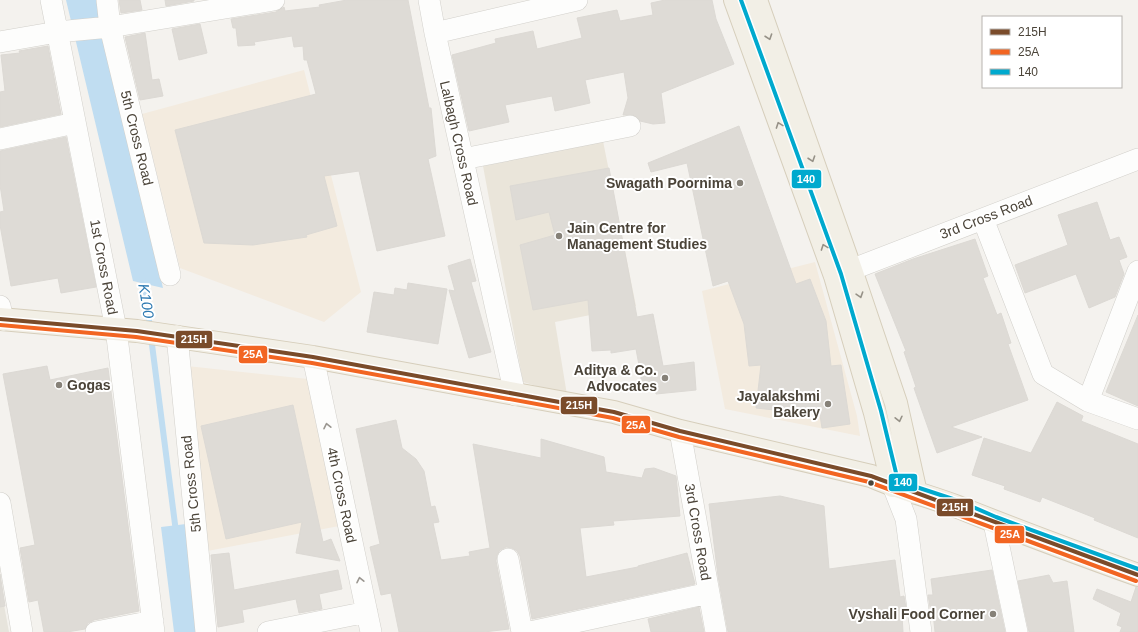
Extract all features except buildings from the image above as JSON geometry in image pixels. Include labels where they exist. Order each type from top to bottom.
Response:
[{"type":"main road","points":[[735,0],[896,403],[916,494]]},
{"type":"main road","points":[[756,0],[843,273],[893,486]]},
{"type":"main road","points":[[1,315],[116,329],[137,330],[313,357],[614,412],[680,431],[872,476],[893,486],[957,507],[994,523],[1138,574]]},
{"type":"street","name":"1st Cross Road","points":[[51,0],[66,31],[75,122],[116,329],[154,627]]},
{"type":"street","name":"5th Cross Road","points":[[107,0],[107,27],[170,275]]},
{"type":"street","points":[[0,42],[66,31],[107,27],[274,0]]},
{"type":"street","name":"Lalbagh Cross Road","points":[[429,0],[434,33],[515,395]]},
{"type":"street","points":[[434,33],[578,0]]},
{"type":"street","points":[[0,139],[75,122]]},
{"type":"street","points":[[463,159],[630,126]]},
{"type":"street","name":"3rd Cross Road","points":[[843,273],[1138,159]]},
{"type":"street","points":[[983,219],[1043,374],[1088,401],[1138,419]]},
{"type":"street","points":[[1088,401],[1138,271]]},
{"type":"street","name":"5th Cross Road","points":[[177,336],[206,632]]},
{"type":"street","name":"4th Cross Road","points":[[313,357],[369,622]]},
{"type":"street","name":"3rd Cross Road","points":[[680,431],[716,632]]},
{"type":"street","points":[[893,486],[906,519],[921,632]]},
{"type":"street","points":[[0,503],[22,632]]},
{"type":"street","points":[[994,523],[1017,632]]},
{"type":"street","points":[[508,558],[522,632]]},
{"type":"street","points":[[530,632],[709,593]]},
{"type":"street","points":[[268,632],[369,622]]},
{"type":"street","points":[[96,632],[154,627]]},
{"type":"shaded area","points":[[304,70],[361,292],[324,322],[180,268],[142,114]]},
{"type":"shaded area","name":"Jain Centre for Management Studies","points":[[603,141],[636,306],[555,322],[567,395],[523,382],[483,166]]},
{"type":"shaded area","points":[[815,262],[857,416],[860,436],[725,409],[702,291]]},
{"type":"shaded area","points":[[187,366],[308,379],[339,526],[202,552]]},
{"type":"shaded area","points":[[0,583],[9,632],[0,632]]},
{"type":"water","name":"K100","points":[[66,0],[96,0],[163,288],[133,281]]},
{"type":"water","points":[[186,524],[199,632],[174,632],[161,527]]},
{"type":"waterway","name":"K100","points":[[142,276],[176,532]]},
{"type":"transit line","name":"140","points":[[741,0],[841,274],[881,411],[898,481],[959,501],[996,517],[1138,569]]},
{"type":"transit line","name":"215H","points":[[0,319],[137,331],[313,357],[614,412],[680,431],[871,476],[1138,575]]},
{"type":"transit line","name":"25A","points":[[0,325],[136,337],[312,363],[613,418],[679,437],[869,482],[1136,581]]},
{"type":"place","name":"Swagath Poornima","points":[[740,183]]},
{"type":"place","name":"Jain Centre for Management Studies","points":[[559,236]]},
{"type":"place","name":"Aditya & Co. Advocates","points":[[665,378]]},
{"type":"place","name":"Gogas","points":[[59,385]]},
{"type":"place","name":"Jayalakshmi Bakery","points":[[828,404]]},
{"type":"place","name":"Vyshali Food Corner","points":[[993,614]]}]
